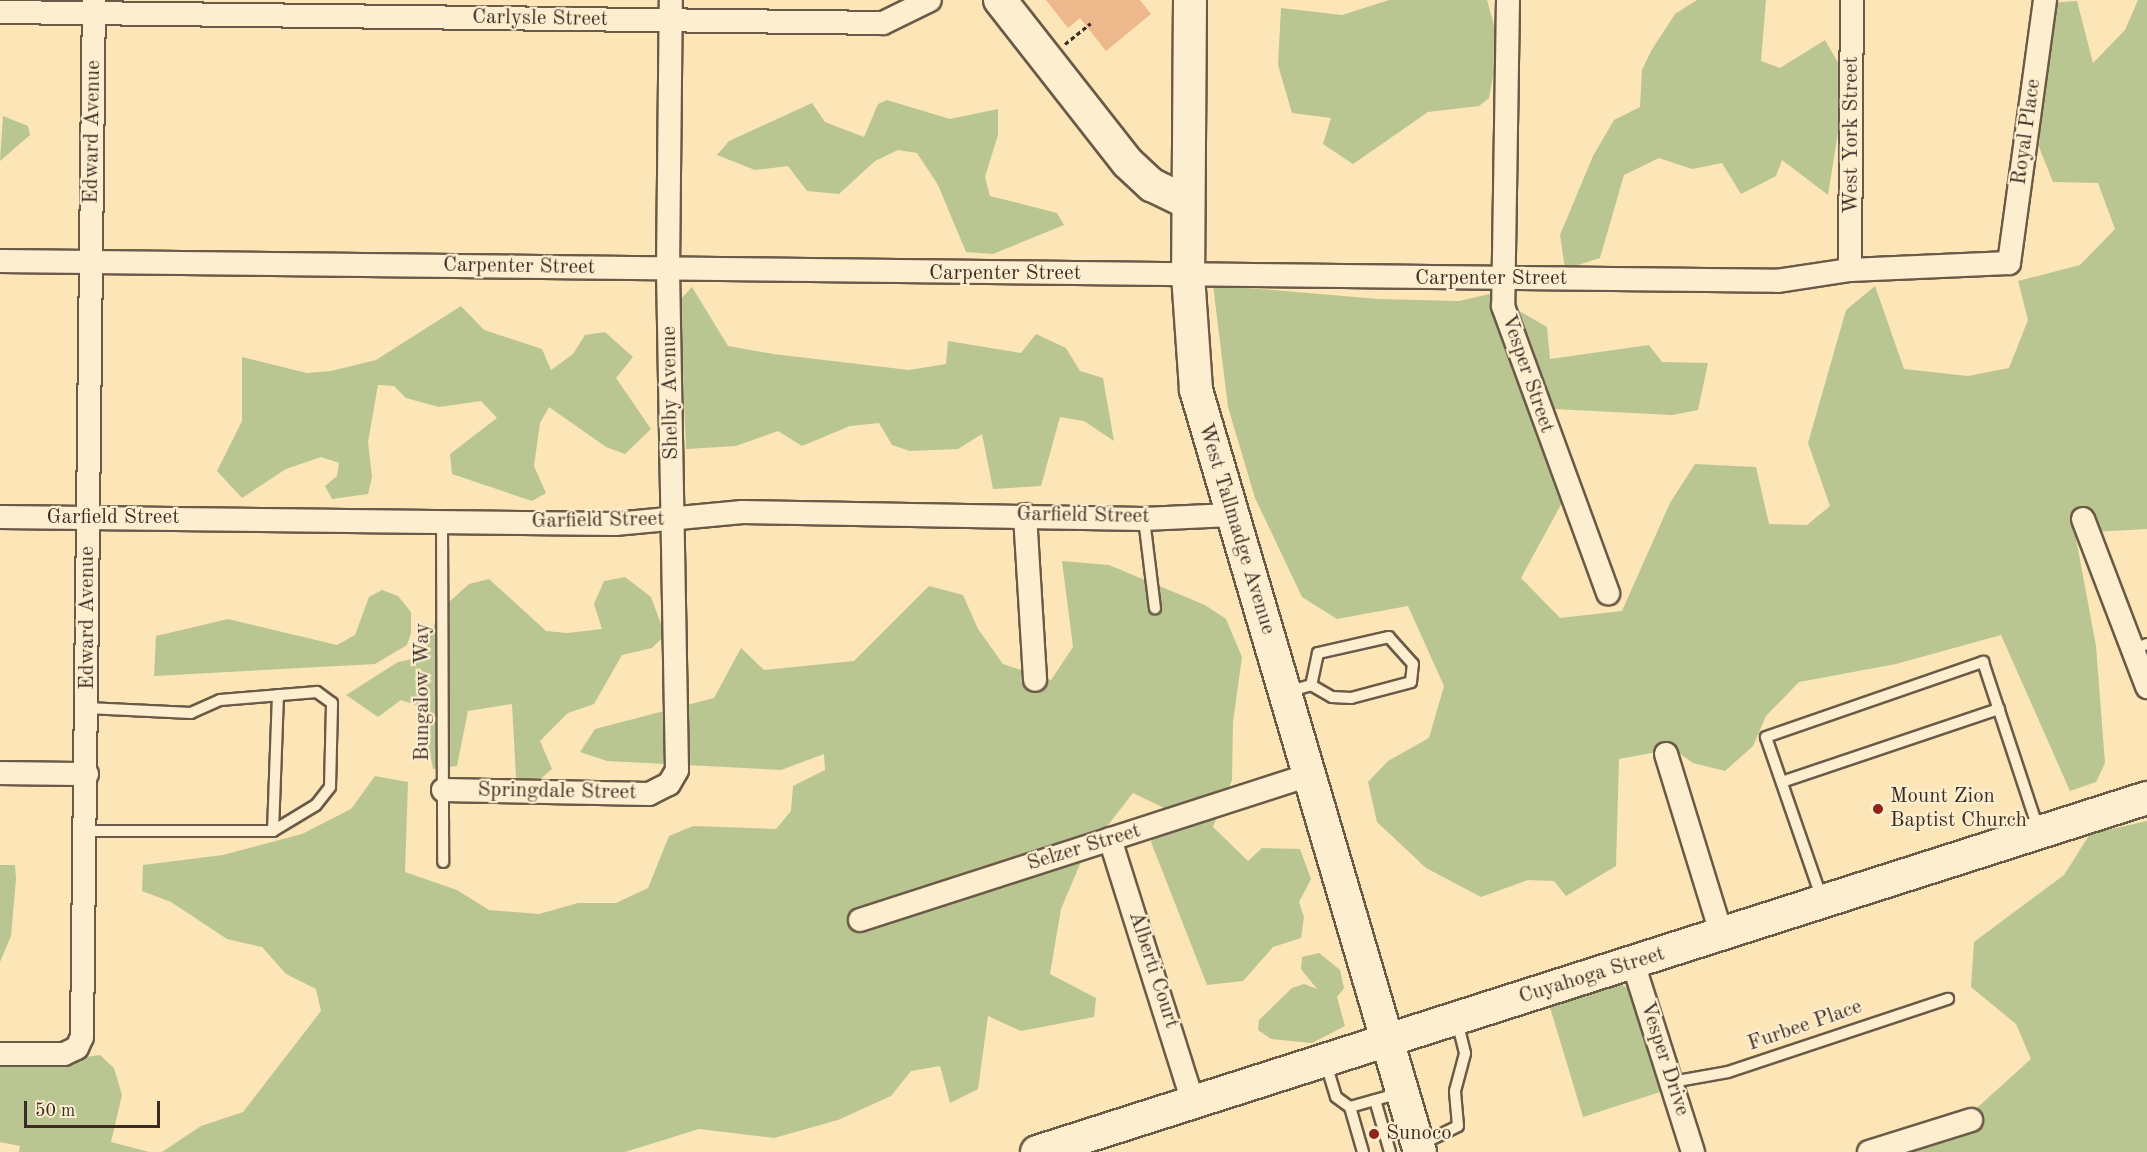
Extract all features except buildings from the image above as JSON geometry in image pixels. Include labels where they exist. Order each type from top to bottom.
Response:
[{"type":"street","name":"Carlysle Street","points":[[0,12],[94,6],[671,10],[883,23],[930,0]]},
{"type":"street","points":[[1000,0],[1140,175],[1187,202]]},
{"type":"street","name":"West Tallmadge Avenue","points":[[1190,0],[1188,275],[1196,390],[1231,515],[1298,689],[1307,776],[1387,1041],[1389,1096],[1410,1150]]},
{"type":"street","name":"Vesper Street","points":[[1508,0],[1506,235],[1500,279],[1515,347],[1608,593]]},
{"type":"street","name":"West York Street","points":[[1850,270],[1852,0]]},
{"type":"street","name":"Royal Place","points":[[2009,263],[2045,0]]},
{"type":"street","name":"Edward Avenue","points":[[0,1054],[64,1054],[80,1044],[87,774],[94,6]]},
{"type":"street","name":"Shelby Avenue","points":[[669,784],[679,756],[668,270],[671,10]]},
{"type":"street","name":"Carpenter Street","points":[[0,261],[1777,281],[1850,270],[2009,263]]},
{"type":"street","name":"Garfield Street","points":[[0,517],[442,521],[675,520],[695,513],[730,512],[1024,515],[1144,519],[1231,515]]},
{"type":"street","points":[[1024,515],[1035,680]]},
{"type":"street","points":[[2083,519],[2140,646],[2147,687]]},
{"type":"street","points":[[1666,754],[1721,933]]},
{"type":"street","points":[[0,773],[87,774]]},
{"type":"street","name":"Selzer Street","points":[[860,920],[1307,776]]},
{"type":"street","name":"Springdale Street","points":[[443,790],[635,794],[669,784]]},
{"type":"street","name":"Cuyahoga Street","points":[[1037,1152],[1456,1018],[1634,966],[1721,933],[2147,798]]},
{"type":"street","name":"Alberti Court","points":[[1110,839],[1193,1102]]},
{"type":"street","name":"Vesper Drive","points":[[1634,966],[1693,1152]]},
{"type":"street","points":[[1869,1152],[1971,1120]]},
{"type":"lane","points":[[1144,519],[1155,608]]},
{"type":"lane","name":"Bungalow Way","points":[[442,521],[443,862]]},
{"type":"lane","points":[[1389,637],[1413,664],[1411,682],[1351,698],[1332,697],[1298,689],[1318,652],[1389,637]]},
{"type":"lane","points":[[1823,902],[1766,737],[1983,662],[2040,833]]},
{"type":"lane","points":[[86,831],[273,831],[316,805],[330,787],[332,703],[317,693],[220,700],[190,713],[87,708]]},
{"type":"lane","points":[[273,831],[278,695]]},
{"type":"lane","points":[[1782,782],[1999,710]]},
{"type":"lane","name":"Furbee Place","points":[[1672,1082],[1728,1072],[1948,999]]},
{"type":"lane","points":[[1410,1150],[1458,1126],[1455,1091],[1465,1053],[1456,1018]]},
{"type":"lane","points":[[1325,1061],[1336,1097],[1350,1107],[1363,1152]]},
{"type":"lane","points":[[1350,1107],[1389,1096]]},
{"type":"path","points":[[1065,44],[1091,23]]},
{"type":"green space","points":[[1389,0],[1487,0],[1499,43],[1489,98],[1479,106],[1428,112],[1353,164],[1323,144],[1331,118],[1292,113],[1278,65],[1281,8],[1342,15]]},
{"type":"green space","points":[[1697,0],[1766,0],[1761,61],[1780,68],[1825,40],[1840,66],[1843,101],[1828,195],[1782,160],[1776,176],[1741,194],[1722,163],[1692,169],[1659,158],[1624,175],[1600,258],[1565,269],[1560,235],[1593,156],[1614,120],[1640,107],[1642,70],[1651,51],[1675,14]]},
{"type":"green space","points":[[2138,0],[2147,0],[2147,529],[2075,533],[2096,646],[2105,763],[2096,782],[2070,791],[2001,635],[1896,664],[1799,682],[1766,716],[1753,746],[1725,771],[1693,763],[1673,749],[1619,759],[1616,866],[1566,896],[1554,881],[1528,880],[1481,897],[1426,868],[1377,822],[1368,782],[1388,761],[1429,738],[1444,686],[1408,606],[1337,619],[1302,597],[1255,498],[1228,407],[1213,285],[1378,299],[1459,301],[1490,294],[1547,327],[1550,359],[1649,345],[1662,362],[1708,363],[1698,410],[1672,415],[1555,409],[1563,501],[1521,578],[1560,618],[1622,611],[1670,503],[1695,464],[1756,467],[1769,524],[1807,525],[1830,506],[1808,443],[1846,310],[1875,286],[1904,369],[1968,376],[2009,368],[2028,320],[2018,281],[2080,265],[2115,229],[2098,183],[2053,182],[2039,147],[2050,3],[2077,1],[2093,63],[2125,30]]},
{"type":"green space","points":[[887,100],[950,119],[998,109],[998,135],[985,177],[990,196],[1057,213],[1064,225],[993,254],[966,252],[938,185],[917,153],[898,150],[875,161],[839,194],[807,191],[788,166],[755,170],[717,155],[729,141],[812,103],[825,122],[864,137],[878,104]]},
{"type":"green space","points":[[3,116],[28,126],[30,135],[0,161]]},
{"type":"green space","points":[[692,287],[728,346],[773,354],[909,370],[946,364],[948,341],[1021,353],[1036,334],[1066,348],[1080,371],[1103,378],[1114,441],[1084,421],[1060,417],[1041,486],[993,489],[982,434],[958,449],[910,451],[892,445],[879,423],[850,426],[802,446],[778,431],[736,446],[686,449],[680,300]]},
{"type":"green space","points":[[461,306],[484,330],[542,349],[551,370],[573,354],[585,335],[605,332],[633,357],[616,378],[651,429],[625,454],[606,447],[549,407],[540,423],[534,466],[546,493],[532,501],[452,474],[450,454],[497,418],[481,401],[439,407],[406,398],[394,386],[378,385],[368,442],[372,477],[368,494],[332,499],[325,486],[337,476],[339,463],[321,457],[286,469],[242,498],[217,471],[242,421],[242,357],[307,373],[331,371],[376,360]]},
{"type":"green space","points":[[1062,561],[1109,565],[1205,605],[1226,619],[1242,657],[1233,722],[1232,780],[1213,827],[1248,861],[1262,848],[1300,849],[1311,879],[1299,902],[1304,917],[1301,938],[1273,947],[1243,981],[1207,985],[1151,842],[1166,809],[1133,793],[1083,857],[1061,909],[1050,974],[1096,998],[1094,1017],[1021,1031],[988,1016],[978,1089],[950,1103],[940,1066],[911,1071],[891,1096],[838,1120],[774,1138],[699,1129],[625,1152],[162,1152],[201,1126],[243,1112],[321,1011],[316,989],[286,974],[262,947],[227,939],[171,902],[142,891],[143,865],[223,855],[302,834],[351,809],[375,776],[408,782],[405,872],[457,890],[489,910],[539,914],[578,903],[616,903],[648,888],[669,836],[693,826],[776,829],[791,811],[793,786],[825,770],[824,754],[781,770],[607,761],[580,752],[595,729],[714,698],[741,648],[764,670],[854,661],[929,586],[963,595],[978,629],[1003,664],[1051,680],[1073,647]]},
{"type":"green space","points":[[625,577],[651,597],[665,635],[652,648],[622,655],[594,704],[568,713],[540,741],[552,769],[538,781],[516,778],[512,704],[468,711],[457,766],[433,769],[421,707],[401,700],[378,717],[346,695],[398,662],[423,657],[439,611],[469,584],[489,579],[546,631],[567,633],[602,629],[594,604],[604,581]]},
{"type":"green space","points":[[382,590],[398,596],[411,612],[411,633],[407,645],[375,664],[154,676],[156,636],[228,619],[337,645],[355,635],[369,597]]},
{"type":"green space","points":[[2147,821],[2147,1152],[1900,1152],[1969,1115],[2031,1059],[2016,1024],[1971,987],[1974,942],[2064,875],[2090,834]]},
{"type":"green space","points":[[0,865],[15,865],[16,879],[11,936],[0,962]]},
{"type":"green space","points":[[1319,953],[1340,970],[1344,988],[1337,997],[1345,1026],[1312,1043],[1271,1039],[1258,1030],[1259,1020],[1292,988],[1304,984],[1317,989],[1301,969],[1302,957]]},
{"type":"green space","points":[[1614,981],[1632,990],[1660,1092],[1583,1117],[1549,1004]]},
{"type":"green space","points":[[0,1055],[48,1062],[100,1055],[114,1068],[122,1095],[111,1142],[149,1152],[19,1152],[20,1146],[0,1142]]},
{"type":"place","name":"Mount Zion Baptist Church","points":[[1878,809]]},
{"type":"place","name":"Sunoco","points":[[1374,1134]]}]
